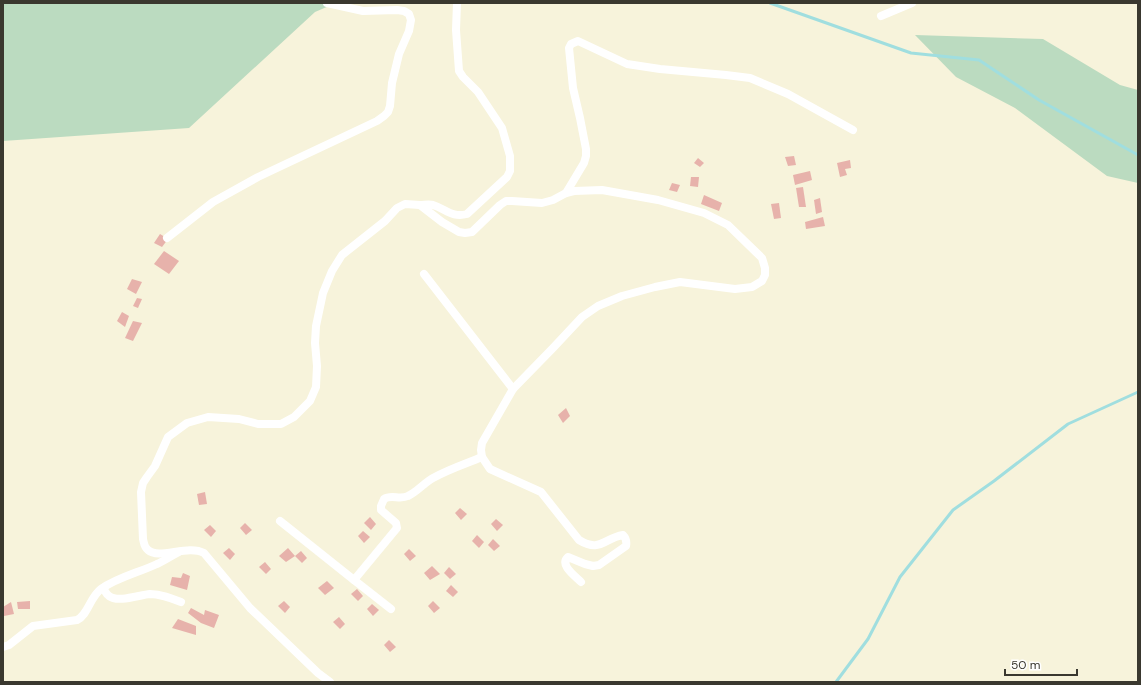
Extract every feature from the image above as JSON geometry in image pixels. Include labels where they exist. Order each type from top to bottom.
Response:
[{"type":"street","points":[[167,238],[213,202],[258,177],[376,121],[388,112],[392,83],[399,54],[409,31],[411,20],[409,14],[404,11],[397,10],[363,11],[328,3]]},
{"type":"street","points":[[330,682],[318,673],[250,608],[204,553],[195,550],[183,550],[153,553],[144,546],[141,492],[146,476],[155,466],[168,438],[187,423],[208,417],[239,420],[258,424],[281,424],[294,417],[310,401],[316,387],[316,326],[323,293],[332,271],[342,255],[385,221],[397,208],[405,204],[432,204],[453,215],[461,216],[467,214],[507,177],[510,171],[510,156],[502,128],[478,92],[463,77],[460,71],[456,30],[457,3]]},
{"type":"street","points":[[881,16],[912,3]]},
{"type":"street","points":[[420,205],[442,222],[459,232],[465,233],[472,232],[506,201],[542,203],[553,200],[566,192],[584,163],[586,156],[580,118],[572,88],[569,48],[571,44],[578,41],[627,64],[660,69],[750,78],[788,94],[853,130]]},
{"type":"street","points":[[566,192],[602,190],[658,200],[704,213],[728,225],[762,258],[765,268],[765,275],[762,282],[752,287],[736,289],[680,282],[622,296],[598,306],[582,317],[513,389],[482,443],[482,457],[490,469],[541,492],[579,540],[587,545],[600,544],[617,536],[623,535],[626,537],[626,546],[599,565],[593,566],[568,558],[565,560],[564,563],[566,567],[581,582]]},
{"type":"street","points":[[424,274],[513,389]]},
{"type":"street","points":[[354,580],[397,528],[396,523],[381,510],[384,499],[389,497],[406,497],[413,494],[431,479],[482,457]]},
{"type":"street","points":[[280,522],[391,609]]},
{"type":"street","points":[[3,647],[8,645],[32,626],[77,620],[81,618],[90,602],[98,592],[112,582],[158,564],[183,550]]},
{"type":"street","points":[[103,588],[109,596],[114,598],[150,594],[166,596],[181,602]]},
{"type":"green space","points":[[3,3],[336,3],[315,12],[189,128],[3,141]]},
{"type":"green space","points":[[915,35],[1043,39],[1120,85],[1138,90],[1138,183],[1107,176],[1015,108],[956,77]]},
{"type":"building","points":[[794,156],[796,165],[788,166],[785,157]]},
{"type":"building","points":[[698,158],[704,163],[700,167],[694,163]]},
{"type":"building","points":[[850,160],[851,168],[845,169],[847,175],[840,177],[837,163]]},
{"type":"building","points":[[810,171],[812,180],[795,185],[793,175]]},
{"type":"building","points":[[691,177],[699,177],[698,187],[690,186]]},
{"type":"building","points":[[672,183],[680,185],[677,192],[669,190]]},
{"type":"building","points":[[803,187],[806,207],[799,207],[796,188]]},
{"type":"building","points":[[704,195],[722,203],[719,211],[701,204]]},
{"type":"building","points":[[820,198],[822,212],[816,214],[814,200]]},
{"type":"building","points":[[779,203],[781,218],[774,219],[771,204]]},
{"type":"building","points":[[823,217],[825,226],[806,229],[805,222]]},
{"type":"building","points":[[160,234],[168,239],[162,247],[154,243]]},
{"type":"building","points":[[164,251],[179,261],[169,274],[154,264]]},
{"type":"building","points":[[132,279],[142,282],[136,294],[127,289]]},
{"type":"building","points":[[137,298],[142,299],[138,308],[133,306]]},
{"type":"building","points":[[122,312],[129,316],[125,327],[117,321]]},
{"type":"building","points":[[133,321],[142,323],[133,341],[125,338]]},
{"type":"building","points":[[566,408],[570,416],[563,423],[558,415]]},
{"type":"building","points":[[205,492],[207,504],[199,505],[197,494]]},
{"type":"building","points":[[460,508],[467,514],[461,520],[455,513]]},
{"type":"building","points":[[370,517],[376,524],[371,530],[364,523]]},
{"type":"building","points":[[496,519],[503,525],[497,531],[491,524]]},
{"type":"building","points":[[245,523],[252,530],[246,535],[240,528]]},
{"type":"building","points":[[210,525],[216,531],[211,537],[204,530]]},
{"type":"building","points":[[363,531],[370,537],[364,543],[358,536]]},
{"type":"building","points":[[477,535],[484,542],[479,548],[472,541]]},
{"type":"building","points":[[493,539],[500,546],[494,551],[488,545]]},
{"type":"building","points":[[229,548],[235,554],[230,560],[223,553]]},
{"type":"building","points":[[288,548],[295,556],[286,562],[279,556]]},
{"type":"building","points":[[409,549],[416,556],[410,561],[404,554]]},
{"type":"building","points":[[301,551],[307,558],[302,563],[295,556]]},
{"type":"building","points":[[265,562],[271,569],[266,574],[259,567]]},
{"type":"building","points":[[432,566],[440,574],[430,580],[424,573]]},
{"type":"building","points":[[449,567],[456,574],[450,579],[444,573]]},
{"type":"building","points":[[183,573],[190,576],[187,590],[170,585],[172,577],[181,578]]},
{"type":"building","points":[[327,581],[334,588],[325,595],[318,588]]},
{"type":"building","points":[[451,585],[458,592],[453,597],[446,591]]},
{"type":"building","points":[[357,589],[363,596],[358,601],[351,594]]},
{"type":"building","points":[[30,601],[30,609],[18,609],[17,602]]},
{"type":"building","points":[[284,601],[290,607],[285,613],[278,606]]},
{"type":"building","points":[[433,601],[440,608],[434,613],[428,606]]},
{"type":"building","points":[[11,602],[14,614],[4,616],[3,607]]},
{"type":"building","points":[[372,604],[379,610],[373,616],[367,609]]},
{"type":"building","points":[[191,608],[204,615],[205,610],[219,615],[214,628],[201,623],[188,613]]},
{"type":"building","points":[[339,617],[345,624],[340,629],[333,622]]},
{"type":"building","points":[[178,619],[196,626],[196,635],[172,628]]},
{"type":"building","points":[[389,640],[396,647],[390,652],[384,645]]},
{"type":"waterway","points":[[770,3],[911,53],[979,60],[1039,100],[1138,155]]},
{"type":"waterway","points":[[836,682],[868,639],[900,577],[953,510],[994,481],[1068,424],[1138,392]]}]
